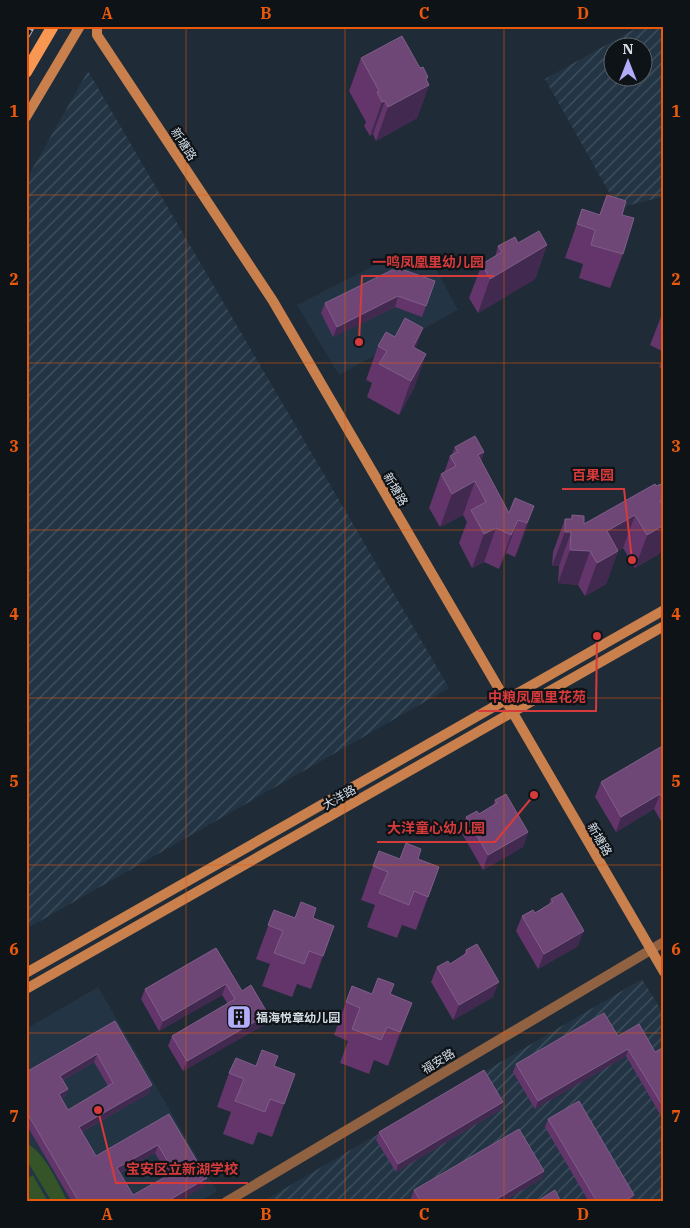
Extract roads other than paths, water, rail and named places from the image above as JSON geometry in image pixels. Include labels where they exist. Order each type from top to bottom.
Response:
[{"type":"main road","points":[[26,72],[53,26]]},
{"type":"street","points":[[26,117],[80,26]]},
{"type":"street","name":"新塘路","points":[[97,26],[97,35],[273,301],[664,972]]},
{"type":"street","name":"大洋路","points":[[26,973],[664,610]]},
{"type":"street","name":"大洋路","points":[[26,989],[664,626]]},
{"type":"street","name":"福安路","points":[[226,1202],[664,942]]},
{"type":"railway","points":[[26,38],[33,26]]},
{"type":"place","name":"一鸣凤凰里幼儿园","points":[[359,342]]},
{"type":"place","name":"百果园","points":[[632,560]]},
{"type":"place","name":"中粮凤凰里花苑","points":[[597,636]]},
{"type":"place","name":"大洋童心幼儿园","points":[[534,795]]},
{"type":"place","name":"福海悦章幼儿园","points":[[239,1017]]},
{"type":"place","name":"宝安区立新湖学校","points":[[98,1110]]}]
